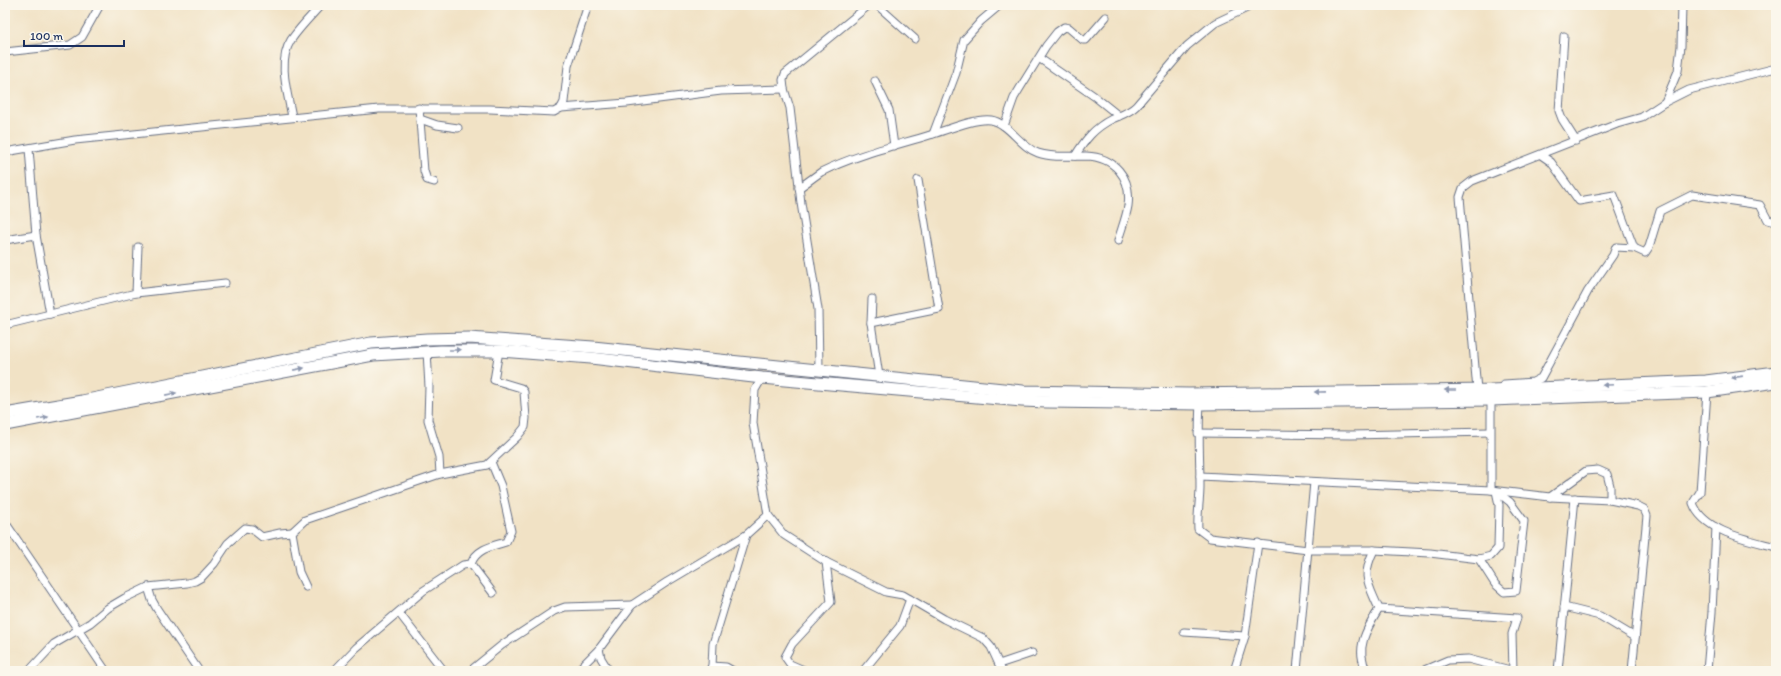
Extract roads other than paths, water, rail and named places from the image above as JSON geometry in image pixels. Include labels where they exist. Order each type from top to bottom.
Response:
[{"type":"main road","points":[[5,414],[82,401],[371,343],[427,339],[479,339],[593,347],[1029,391],[1491,400],[1706,392],[1776,382]]},
{"type":"main road","points":[[478,350],[479,339]]},
{"type":"main road","points":[[5,425],[373,355],[427,351],[478,350],[591,358],[762,378],[1022,401],[1200,404],[1348,397],[1477,388],[1706,381],[1776,372]]},
{"type":"street","points":[[5,52],[70,45],[82,37],[100,5]]},
{"type":"street","points":[[292,117],[285,79],[285,55],[291,39],[321,5]]},
{"type":"street","points":[[561,108],[564,102],[568,66],[588,5]]},
{"type":"street","points":[[819,369],[818,309],[799,188],[790,108],[784,89],[783,80],[785,74],[869,5]]},
{"type":"street","points":[[877,5],[915,39]]},
{"type":"street","points":[[933,134],[956,73],[964,40],[981,21],[1000,5]]},
{"type":"street","points":[[1665,102],[1678,71],[1681,46],[1682,5]]},
{"type":"street","points":[[1075,156],[1086,138],[1096,129],[1119,116],[1130,112],[1187,46],[1215,23],[1247,8]]},
{"type":"street","points":[[1004,126],[1014,98],[1057,32],[1064,27],[1069,28],[1083,40],[1086,40],[1106,16]]},
{"type":"street","points":[[1564,36],[1559,111],[1562,119],[1576,141]]},
{"type":"street","points":[[1039,58],[1094,96],[1119,116]]},
{"type":"street","points":[[1776,68],[1689,90],[1665,102],[1642,117],[1617,124],[1472,181],[1463,188],[1460,197],[1477,388],[1533,382],[1541,378],[1588,291],[1613,255],[1616,247],[1634,248],[1645,253],[1649,247],[1660,211],[1692,195],[1760,205],[1768,220],[1776,222]]},
{"type":"street","points":[[875,81],[889,110],[894,146]]},
{"type":"street","points":[[5,152],[75,140],[379,109],[419,108],[554,112],[561,108],[627,104],[721,91],[784,89]]},
{"type":"street","points":[[419,108],[424,171],[428,180],[434,182]]},
{"type":"street","points":[[420,119],[458,128]]},
{"type":"street","points":[[799,188],[821,172],[857,158],[982,120],[993,120],[1004,126],[1021,143],[1038,153],[1105,159],[1112,163],[1123,175],[1128,193],[1128,206],[1118,241]]},
{"type":"street","points":[[29,149],[36,235],[50,314]]},
{"type":"street","points":[[1541,155],[1551,162],[1579,201],[1614,195],[1634,248]]},
{"type":"street","points":[[871,323],[939,309],[918,180]]},
{"type":"street","points":[[5,240],[36,235]]},
{"type":"street","points":[[136,293],[138,247]]},
{"type":"street","points":[[5,325],[136,293],[225,283]]},
{"type":"street","points":[[872,299],[871,323],[879,376]]},
{"type":"street","points":[[427,351],[429,387],[428,420],[439,457],[440,474]]},
{"type":"street","points":[[29,671],[54,644],[90,623],[108,608],[148,587],[195,581],[214,564],[228,543],[245,528],[252,530],[262,537],[292,532],[305,520],[440,474],[488,465],[517,437],[525,427],[526,418],[524,392],[521,388],[494,380],[499,351]]},
{"type":"street","points":[[762,378],[755,390],[753,424],[768,515],[784,535],[826,562],[886,592],[903,595],[944,619],[983,638],[991,647],[1000,668],[1032,653]]},
{"type":"street","points":[[1706,392],[1700,492],[1693,503],[1700,517],[1716,527],[1730,534],[1776,548]]},
{"type":"street","points":[[1200,404],[1198,433],[1200,476],[1198,529],[1210,538],[1308,550],[1374,550],[1430,553],[1479,559],[1491,556],[1498,548],[1499,505],[1493,491],[1490,432],[1491,400]]},
{"type":"street","points":[[1198,433],[1351,435],[1490,432]]},
{"type":"street","points":[[470,564],[473,558],[480,551],[506,542],[511,532],[501,486],[491,462]]},
{"type":"street","points":[[1550,497],[1586,471],[1598,470],[1607,474],[1610,486],[1610,500]]},
{"type":"street","points":[[1200,476],[1493,491],[1550,497],[1610,500],[1638,506],[1644,509],[1647,516],[1632,671]]},
{"type":"street","points":[[1297,671],[1314,482]]},
{"type":"street","points":[[1479,559],[1495,584],[1504,592],[1516,591],[1524,521],[1510,502],[1493,491]]},
{"type":"street","points":[[1558,671],[1575,498]]},
{"type":"street","points":[[577,671],[599,649],[632,605],[746,535],[768,515]]},
{"type":"street","points":[[5,522],[64,612],[78,629],[106,671]]},
{"type":"street","points":[[1707,671],[1712,612],[1716,527]]},
{"type":"street","points":[[292,532],[299,572],[306,587]]},
{"type":"street","points":[[733,671],[726,667],[710,668],[713,644],[746,535]]},
{"type":"street","points":[[1234,671],[1245,636],[1258,543]]},
{"type":"street","points":[[1374,550],[1368,564],[1366,578],[1378,609]]},
{"type":"street","points":[[806,671],[790,664],[785,657],[792,644],[831,602],[826,562]]},
{"type":"street","points":[[470,564],[493,593]]},
{"type":"street","points":[[334,671],[356,648],[399,613],[423,591],[456,569],[463,565],[470,564]]},
{"type":"street","points":[[148,587],[152,600],[157,609],[199,671]]},
{"type":"street","points":[[863,671],[900,626],[910,599]]},
{"type":"street","points":[[470,671],[502,645],[554,611],[565,607],[632,605]]},
{"type":"street","points":[[1564,607],[1600,616],[1635,637]]},
{"type":"street","points":[[1378,609],[1517,618],[1512,634],[1513,671],[1468,659],[1448,660],[1422,671]]},
{"type":"street","points":[[1367,671],[1362,663],[1361,649],[1365,632],[1378,609]]},
{"type":"street","points":[[399,613],[444,671]]},
{"type":"street","points":[[1184,632],[1245,636]]},
{"type":"street","points":[[599,649],[601,658],[609,671]]}]
